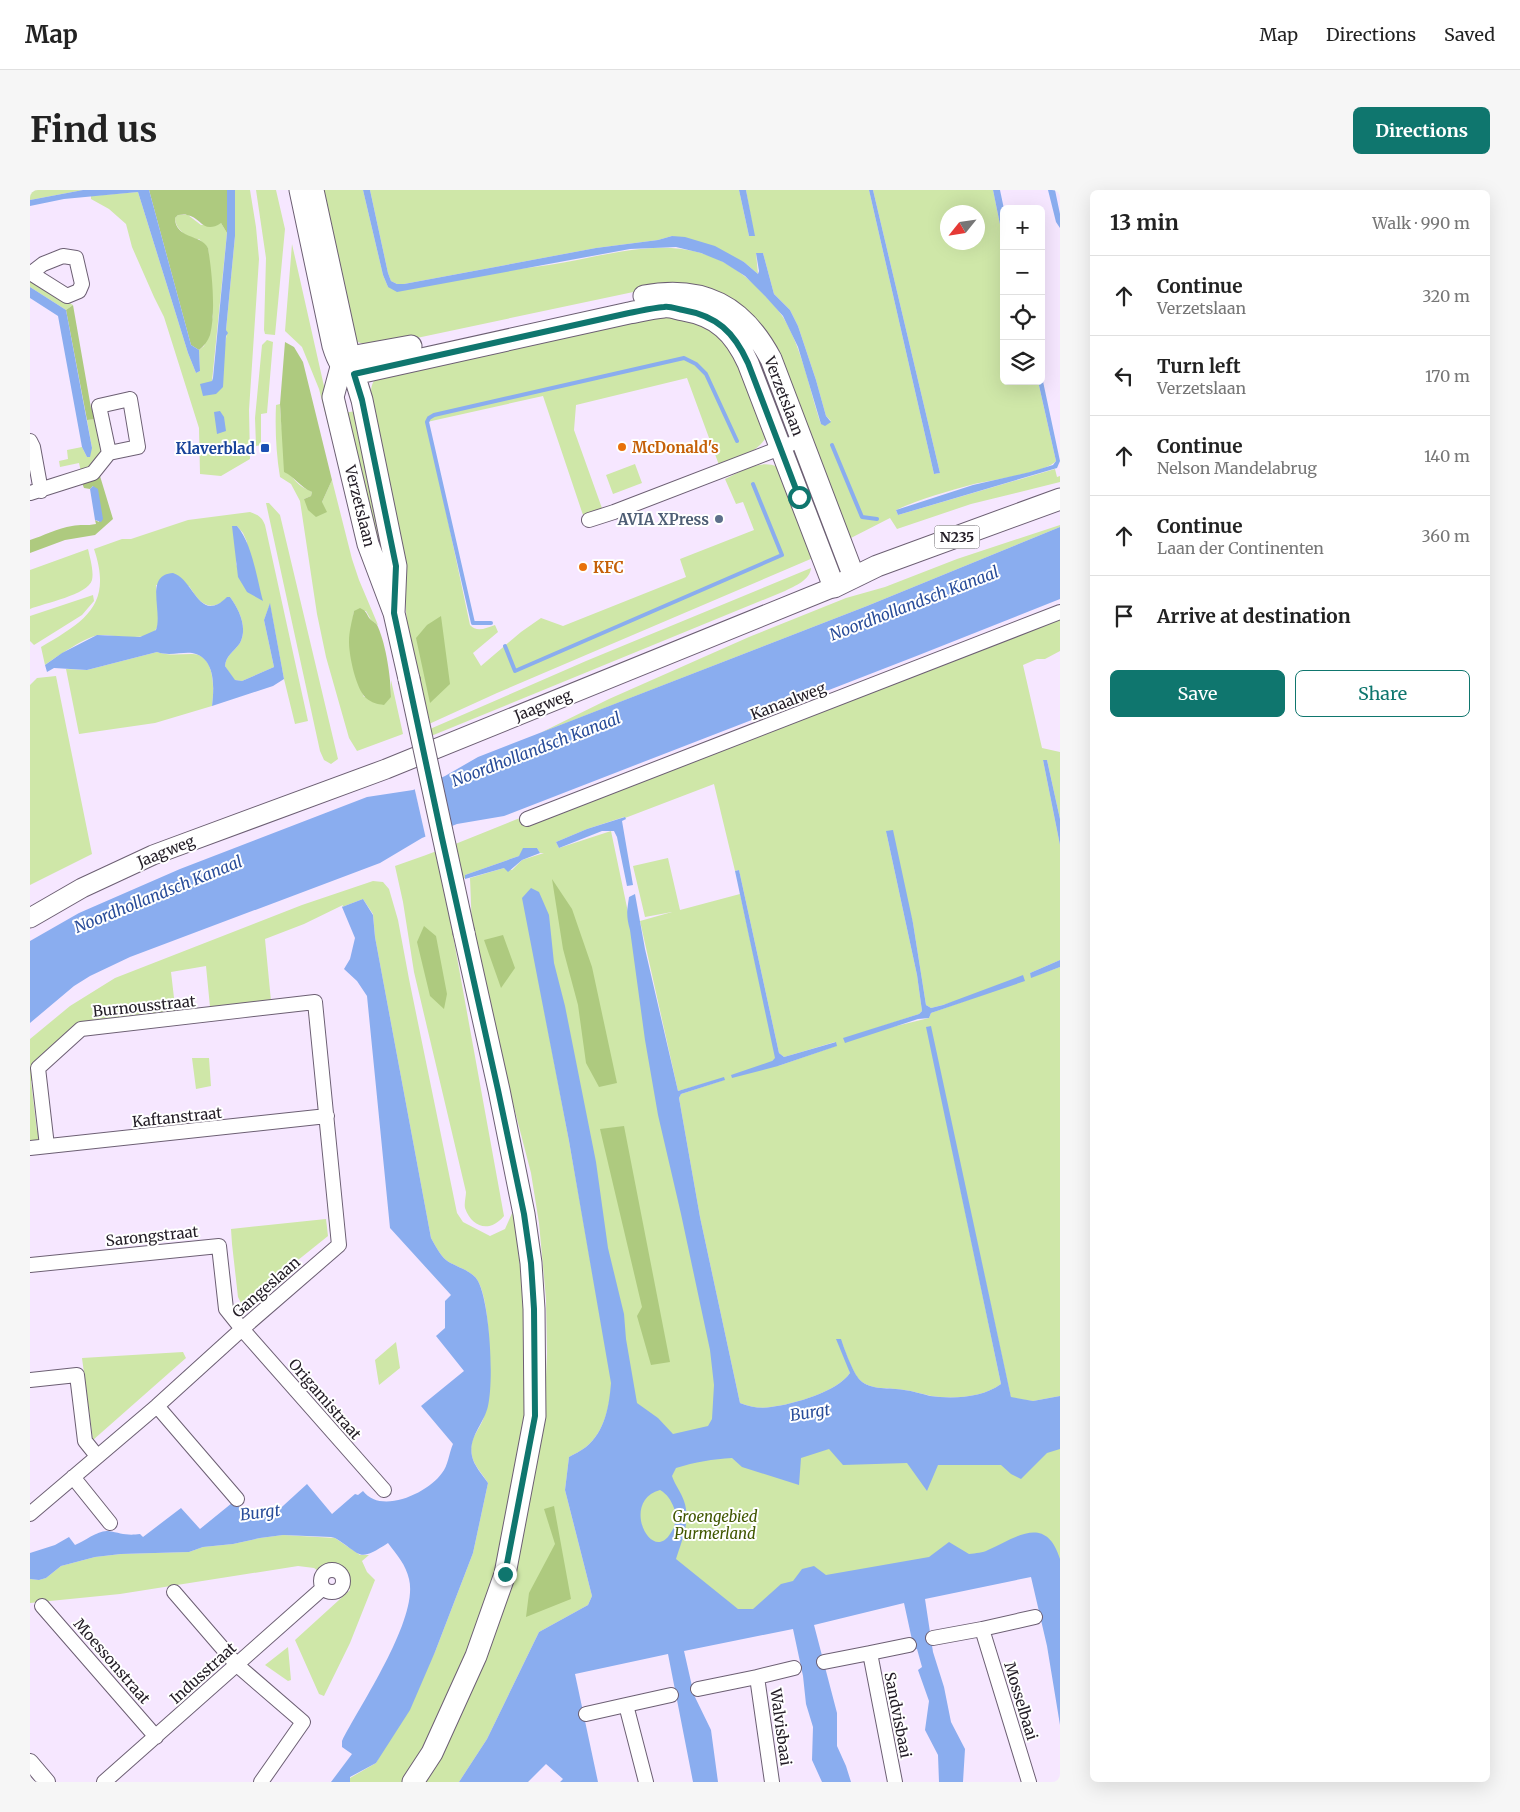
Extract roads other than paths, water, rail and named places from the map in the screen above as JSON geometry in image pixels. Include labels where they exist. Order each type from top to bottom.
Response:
[{"type":"main road","name":"Verzetslaan","points":[[290,190],[333,397],[368,544],[394,613],[409,679],[524,1214],[531,1263],[534,1309],[535,1416],[505,1574],[476,1656],[432,1753],[413,1782]]},
{"type":"main road","name":"Verzetslaan","points":[[299,190],[332,346],[348,366]]},
{"type":"main road","name":"Verzetslaan","points":[[314,190],[348,366],[362,400],[396,566],[394,613]]},
{"type":"main road","name":"Verzetslaan","points":[[333,397],[348,366],[382,352],[660,293],[686,292],[704,297],[729,308],[762,342],[771,359],[854,577]]},
{"type":"main road","name":"Verzetslaan","points":[[348,366],[665,307],[698,312],[714,320],[741,347],[834,587]]},
{"type":"main road","name":"Jaagweg","points":[[30,918],[82,888],[153,855],[386,769],[834,587],[877,566],[1060,499]]},
{"type":"street","points":[[781,448],[801,440]]},
{"type":"street","points":[[30,441],[33,447],[35,492],[93,473],[109,452]]},
{"type":"street","name":"Verzetslaan","points":[[589,520],[781,448]]},
{"type":"street","name":"Kanaalweg","points":[[527,819],[1060,612]]},
{"type":"street","name":"Gangeslaan","points":[[31,1510],[74,1477],[157,1406],[339,1245],[315,1002]]},
{"type":"street","name":"Burnousstraat","points":[[47,1146],[38,1068],[81,1029],[315,1002]]},
{"type":"street","name":"Kaftanstraat","points":[[30,1148],[203,1131],[327,1116]]},
{"type":"street","name":"Sarongstraat","points":[[30,1265],[219,1246],[226,1309],[242,1329]]},
{"type":"street","name":"Origamistraat","points":[[242,1329],[384,1490]]},
{"type":"street","points":[[30,1380],[77,1375],[85,1441],[97,1456]]},
{"type":"street","points":[[157,1406],[237,1499]]},
{"type":"street","points":[[74,1477],[110,1524]]},
{"type":"street","name":"Indusstraat","points":[[104,1782],[323,1588]]},
{"type":"street","points":[[174,1592],[238,1665],[304,1722],[261,1782]]},
{"type":"street","name":"Moessonstraat","points":[[42,1606],[156,1737]]},
{"type":"street","points":[[933,1638],[1035,1617]]},
{"type":"street","name":"Mosselbaai","points":[[982,1629],[1029,1782]]},
{"type":"street","name":"Sandvisbaai","points":[[824,1662],[909,1645]]},
{"type":"street","name":"Sandvisbaai","points":[[870,1653],[895,1782]]},
{"type":"street","name":"Walvisbaai","points":[[698,1689],[757,1678],[794,1668]]},
{"type":"street","name":"Walvisbaai","points":[[757,1678],[772,1782]]},
{"type":"street","points":[[586,1714],[671,1695]]},
{"type":"street","points":[[626,1705],[646,1782]]},
{"type":"street","points":[[30,1762],[47,1782]]},
{"type":"water","points":[[83,190],[149,190],[191,345],[199,350],[200,371],[196,373],[188,353],[138,192],[64,199],[30,206],[30,200]]},
{"type":"water","points":[[227,190],[235,190],[235,236],[226,330],[228,333],[226,336],[223,387],[216,394],[203,396],[200,384],[212,381],[213,378],[227,233]]},
{"type":"water","points":[[363,190],[370,190],[388,273],[391,281],[397,284],[596,248],[658,240],[672,236],[685,237],[715,246],[744,262],[758,274],[756,253],[763,253],[774,294],[790,310],[798,326],[826,416],[831,422],[825,426],[821,424],[798,347],[783,316],[745,276],[723,262],[701,253],[676,247],[630,249],[397,292],[388,287],[383,275]]},
{"type":"water","points":[[739,190],[746,190],[755,236],[749,236]]},
{"type":"water","points":[[869,190],[873,190],[940,473],[934,474]]},
{"type":"water","points":[[993,190],[1000,190],[1003,205],[1000,205],[1000,224]]},
{"type":"water","points":[[1048,190],[1055,190],[1060,214],[1060,228],[1056,222]]},
{"type":"water","points":[[30,287],[66,310],[92,448],[90,457],[87,457],[82,447],[58,316],[30,298]]},
{"type":"water","points":[[1039,385],[1044,385],[1060,461],[1057,468],[898,515],[896,510],[973,485],[1053,465],[1056,461]]},
{"type":"water","points":[[220,411],[224,417],[226,431],[217,434],[214,412]]},
{"type":"water","points":[[93,486],[98,489],[103,519],[101,522],[95,520],[90,489]]},
{"type":"water","points":[[232,526],[237,526],[247,542],[263,601],[247,592],[238,577]]},
{"type":"water","name":"Noordhollandsch Kanaal","points":[[1060,527],[1060,599],[504,816],[457,824],[422,838],[380,863],[130,957],[90,976],[74,986],[30,1023],[30,941],[79,913],[180,869],[367,797],[413,790],[445,776],[478,757],[867,606]]},
{"type":"water","points":[[173,573],[186,583],[203,603],[210,606],[230,597],[236,607],[243,625],[242,637],[240,643],[227,659],[225,666],[235,680],[242,681],[274,667],[264,620],[270,603],[284,679],[273,686],[212,706],[213,684],[210,669],[203,658],[192,653],[168,654],[157,652],[87,670],[54,668],[47,672],[45,665],[62,653],[97,635],[140,637],[156,630],[158,613],[156,595],[159,580],[164,575]]},
{"type":"water","points":[[1043,760],[1047,760],[1060,819],[1060,845]]},
{"type":"water","points":[[625,817],[626,819],[622,821],[633,885],[627,886],[617,837],[614,831],[602,831],[559,848],[556,842],[587,829]]},
{"type":"water","points":[[893,830],[913,923],[926,1005],[931,1008],[943,1005],[1023,975],[1025,981],[931,1013],[929,1018],[918,1019],[845,1043],[843,1038],[919,1014],[922,1011],[917,975],[886,831]]},
{"type":"water","points":[[523,848],[537,848],[540,853],[522,860],[508,872],[504,868],[465,879],[465,875],[519,856]]},
{"type":"water","points":[[739,870],[779,1053],[784,1057],[836,1042],[837,1046],[778,1066],[732,1078],[731,1075],[772,1061],[775,1058],[735,871]]},
{"type":"water","name":"Burgt","points":[[531,888],[539,892],[549,915],[554,963],[565,1006],[596,1162],[608,1248],[624,1314],[626,1339],[637,1403],[658,1418],[673,1434],[708,1426],[712,1419],[714,1385],[710,1350],[658,1115],[628,921],[629,897],[635,894],[645,949],[678,1091],[724,1077],[725,1080],[681,1094],[679,1098],[700,1217],[740,1403],[752,1407],[767,1408],[814,1396],[844,1380],[850,1373],[836,1339],[841,1339],[857,1377],[870,1386],[907,1390],[930,1396],[948,1397],[976,1395],[1001,1384],[926,1027],[931,1026],[1011,1397],[1033,1401],[1060,1396],[1060,1449],[1047,1453],[1021,1479],[1011,1474],[1001,1465],[938,1465],[927,1491],[907,1463],[843,1465],[829,1449],[801,1458],[799,1485],[742,1467],[732,1458],[704,1461],[676,1468],[672,1476],[684,1501],[687,1516],[685,1530],[676,1559],[738,1609],[753,1609],[781,1584],[793,1581],[802,1569],[814,1566],[826,1575],[929,1557],[949,1542],[969,1554],[984,1552],[1020,1535],[1039,1533],[1047,1537],[1054,1545],[1060,1559],[1060,1725],[1047,1646],[1031,1577],[925,1599],[933,1652],[944,1687],[951,1722],[965,1749],[963,1782],[939,1782],[938,1755],[925,1730],[929,1701],[918,1670],[922,1667],[917,1649],[914,1649],[904,1603],[814,1625],[837,1713],[837,1746],[851,1782],[822,1782],[812,1760],[813,1727],[806,1704],[803,1676],[793,1629],[684,1651],[694,1695],[711,1730],[718,1782],[693,1782],[668,1654],[575,1674],[598,1782],[560,1782],[563,1779],[546,1764],[528,1782],[459,1782],[487,1739],[539,1632],[588,1605],[592,1596],[565,1490],[569,1457],[586,1447],[598,1434],[605,1418],[611,1383],[569,1141],[522,898]],"holes":[[[660,1490],[673,1505],[675,1521],[674,1528],[670,1534],[662,1541],[655,1541],[648,1536],[643,1527],[641,1517],[642,1506],[648,1496]]]},
{"type":"water","name":"Burgt","points":[[363,899],[373,915],[375,937],[431,1238],[446,1260],[468,1271],[475,1277],[482,1292],[490,1342],[490,1394],[486,1413],[474,1437],[471,1449],[474,1463],[488,1483],[473,1553],[435,1652],[410,1710],[376,1763],[350,1777],[350,1782],[331,1782],[352,1754],[342,1747],[342,1741],[386,1662],[405,1616],[410,1596],[408,1574],[388,1543],[365,1555],[356,1552],[331,1537],[283,1535],[203,1547],[189,1552],[121,1554],[95,1557],[61,1566],[46,1578],[39,1580],[30,1579],[30,1553],[55,1545],[69,1537],[75,1545],[104,1531],[140,1534],[143,1537],[181,1508],[200,1529],[232,1503],[248,1510],[263,1508],[272,1516],[307,1484],[332,1514],[355,1494],[358,1495],[363,1491],[371,1498],[381,1501],[392,1501],[416,1494],[426,1488],[444,1470],[453,1444],[421,1406],[464,1371],[436,1336],[445,1328],[445,1301],[451,1295],[390,1228],[367,996],[357,981],[344,969],[350,959],[355,938],[342,907]]},
{"type":"water","points":[[1060,960],[1060,967],[1031,978],[1030,973]]},
{"type":"waterway","points":[[491,623],[473,623],[427,422],[429,418],[434,415],[684,358],[696,364],[706,374],[737,441]]},
{"type":"waterway","points":[[832,445],[862,517],[877,519]]},
{"type":"waterway","points":[[505,646],[515,671],[782,555],[753,484]]},
{"type":"place","name":"McDonald's","points":[[622,447]]},
{"type":"place","name":"Klaverblad","points":[[265,448]]},
{"type":"place","name":"AVIA XPress","points":[[719,519]]},
{"type":"place","name":"KFC","points":[[583,567]]},
{"type":"park label","name":"Groengebied Purmerland","points":[[715,1524]]}]
